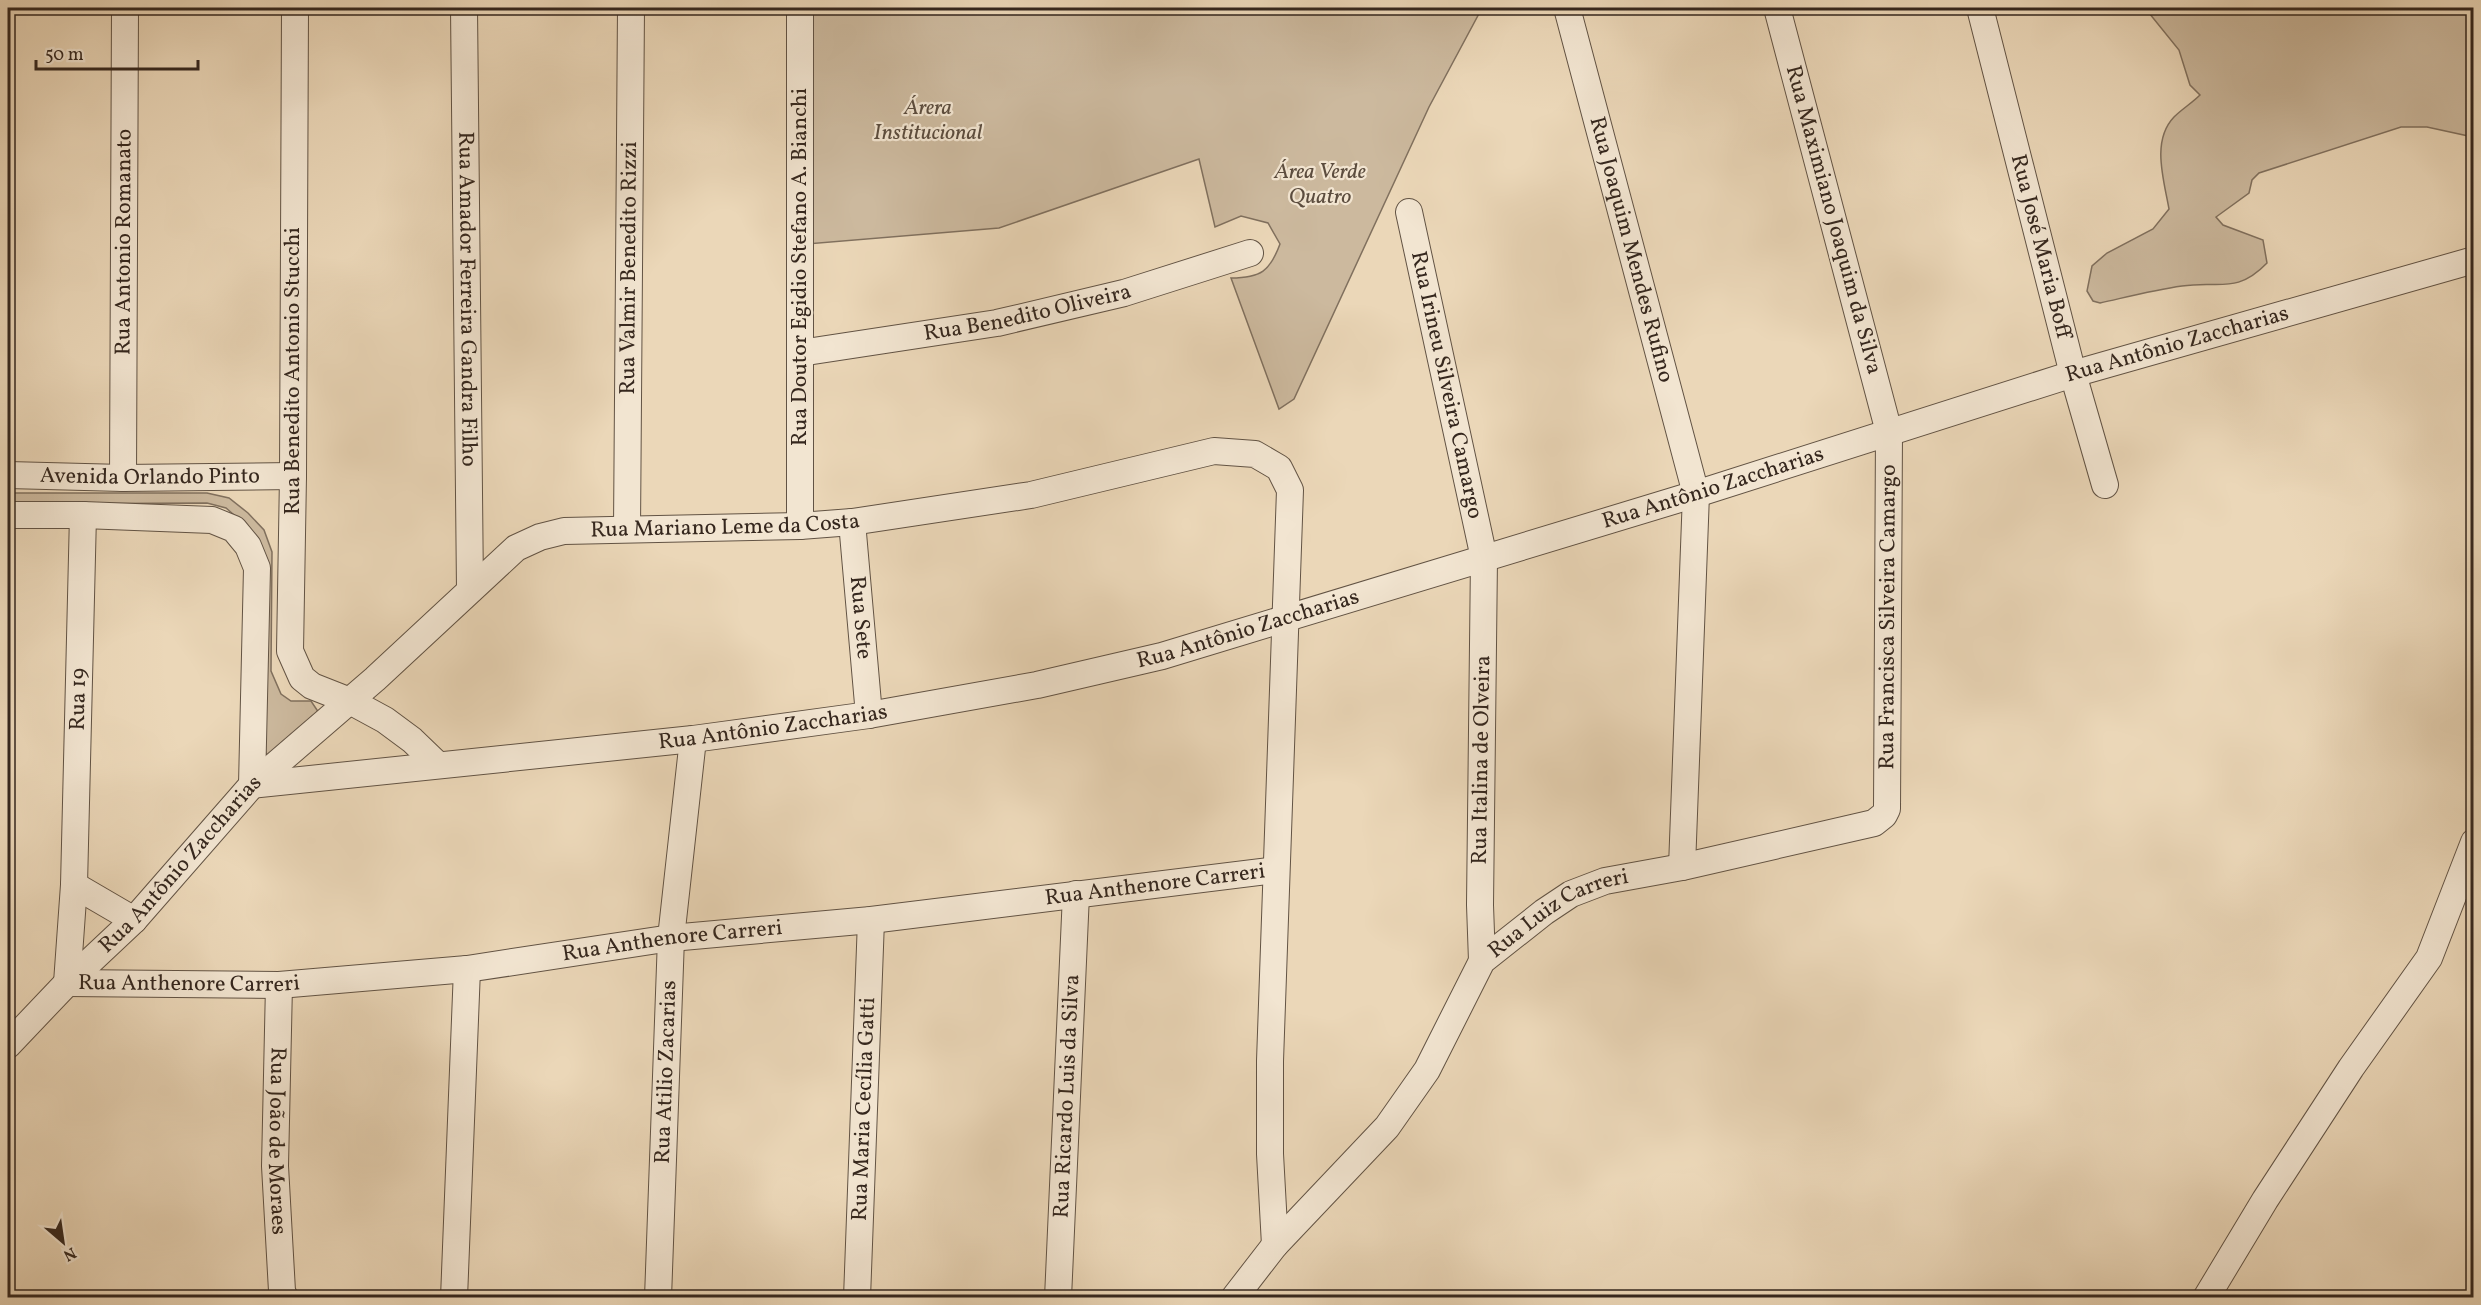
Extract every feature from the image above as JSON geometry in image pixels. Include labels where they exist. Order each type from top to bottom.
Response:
[{"type":"street","name":"Rua Antonio Romanato","points":[[123,478],[125,8]]},
{"type":"street","name":"Rua Benedito Antonio Stucchi","points":[[295,8],[290,651],[302,678],[312,686],[350,701],[385,720],[412,740],[438,765]]},
{"type":"street","name":"Rua Amador Ferreira Gandra Filho","points":[[464,8],[470,590]]},
{"type":"street","name":"Rua Valmir Benedito Rizzi","points":[[627,529],[632,8]]},
{"type":"street","name":"Rua Doutor Egidio Stefano A. Bianchi","points":[[800,8],[800,526]]},
{"type":"street","name":"Rua Joaquim Mendes Rufino","points":[[1567,8],[1696,494],[1682,867]]},
{"type":"street","name":"Rua Maximiano Joaquim da Silva","points":[[1778,8],[1889,432]]},
{"type":"street","name":"Rua José Maria Boff","points":[[1980,8],[2073,374],[2105,485]]},
{"type":"street","name":"Rua Irineu Silveira Camargo","points":[[1409,212],[1484,558]]},
{"type":"street","name":"Rua Benedito Oliveira","points":[[800,353],[997,323],[1124,293],[1250,253]]},
{"type":"street","name":"Rua Antônio Zaccharias","points":[[8,1045],[67,982],[134,920],[252,785],[693,739],[869,715],[1037,685],[1151,658],[1696,494],[2073,374],[2474,260]]},
{"type":"street","name":"Rua Francisca Silveira Camargo","points":[[1874,823],[1884,815],[1887,801],[1889,432]]},
{"type":"street","name":"Rua Mariano Leme da Costa","points":[[252,785],[350,701],[516,548],[540,537],[564,531],[800,526],[852,522],[1031,495],[1214,451],[1256,454],[1280,468],[1290,490],[1285,618]]},
{"type":"street","name":"Avenida Orlando Pinto","points":[[8,476],[123,478],[293,476]]},
{"type":"street","name":"Avenida Orlando Pinto","points":[[8,515],[82,515],[212,520],[234,529],[248,546],[257,568],[252,785]]},
{"type":"street","name":"Rua 19","points":[[67,982],[74,885],[82,515]]},
{"type":"street","name":"Rua Sete","points":[[852,522],[869,715]]},
{"type":"street","name":"Rua Italina de Olveira","points":[[1482,961],[1480,906],[1484,558]]},
{"type":"street","points":[[1275,1245],[1270,1154],[1269,1061],[1285,618]]},
{"type":"street","name":"Rua Atilio Zacarias","points":[[658,1298],[671,938],[693,739]]},
{"type":"street","name":"Rua Luiz Carreri","points":[[1234,1298],[1275,1245],[1387,1127],[1427,1070],[1482,961],[1544,912],[1571,894],[1605,881],[1682,867],[1874,823]]},
{"type":"street","points":[[2206,1298],[2265,1200],[2351,1068],[2429,957],[2474,842]]},
{"type":"street","name":"Rua Anthenore Carreri","points":[[67,982],[279,985],[467,969],[671,938],[871,920],[1276,870]]},
{"type":"street","points":[[74,885],[134,920]]},
{"type":"street","name":"Rua Ricardo Luis da Silva","points":[[1058,1298],[1076,894]]},
{"type":"street","name":"Rua Maria Cecília Gatti","points":[[857,1298],[871,920]]},
{"type":"street","points":[[454,1298],[467,969]]},
{"type":"street","name":"Rua João de Moraes","points":[[279,985],[275,1166],[282,1291],[285,1298]]},
{"type":"green space","name":"Árera Institucional","points":[[807,8],[1482,8],[1429,107],[1294,399],[1279,409],[1231,278],[1241,278],[1263,271],[1272,261],[1280,244],[1268,223],[1241,216],[1215,227],[1199,159],[999,228],[807,244]]},
{"type":"green space","points":[[2145,8],[2473,8],[2473,137],[2427,127],[2401,127],[2259,173],[2252,180],[2249,193],[2216,217],[2223,225],[2263,240],[2267,263],[2256,273],[2236,283],[2182,286],[2100,303],[2093,301],[2087,291],[2092,266],[2107,253],[2153,229],[2169,209],[2161,161],[2163,137],[2174,117],[2200,95],[2190,85],[2179,50]]},
{"type":"green space","points":[[8,493],[207,493],[229,498],[264,530],[272,552],[271,671],[281,694],[291,701],[311,701],[321,716],[273,764],[266,754],[263,741],[241,521],[226,508],[207,503],[8,504]]},
{"type":"park label","name":"Área Verde Quatro","points":[[1320,184]]}]
